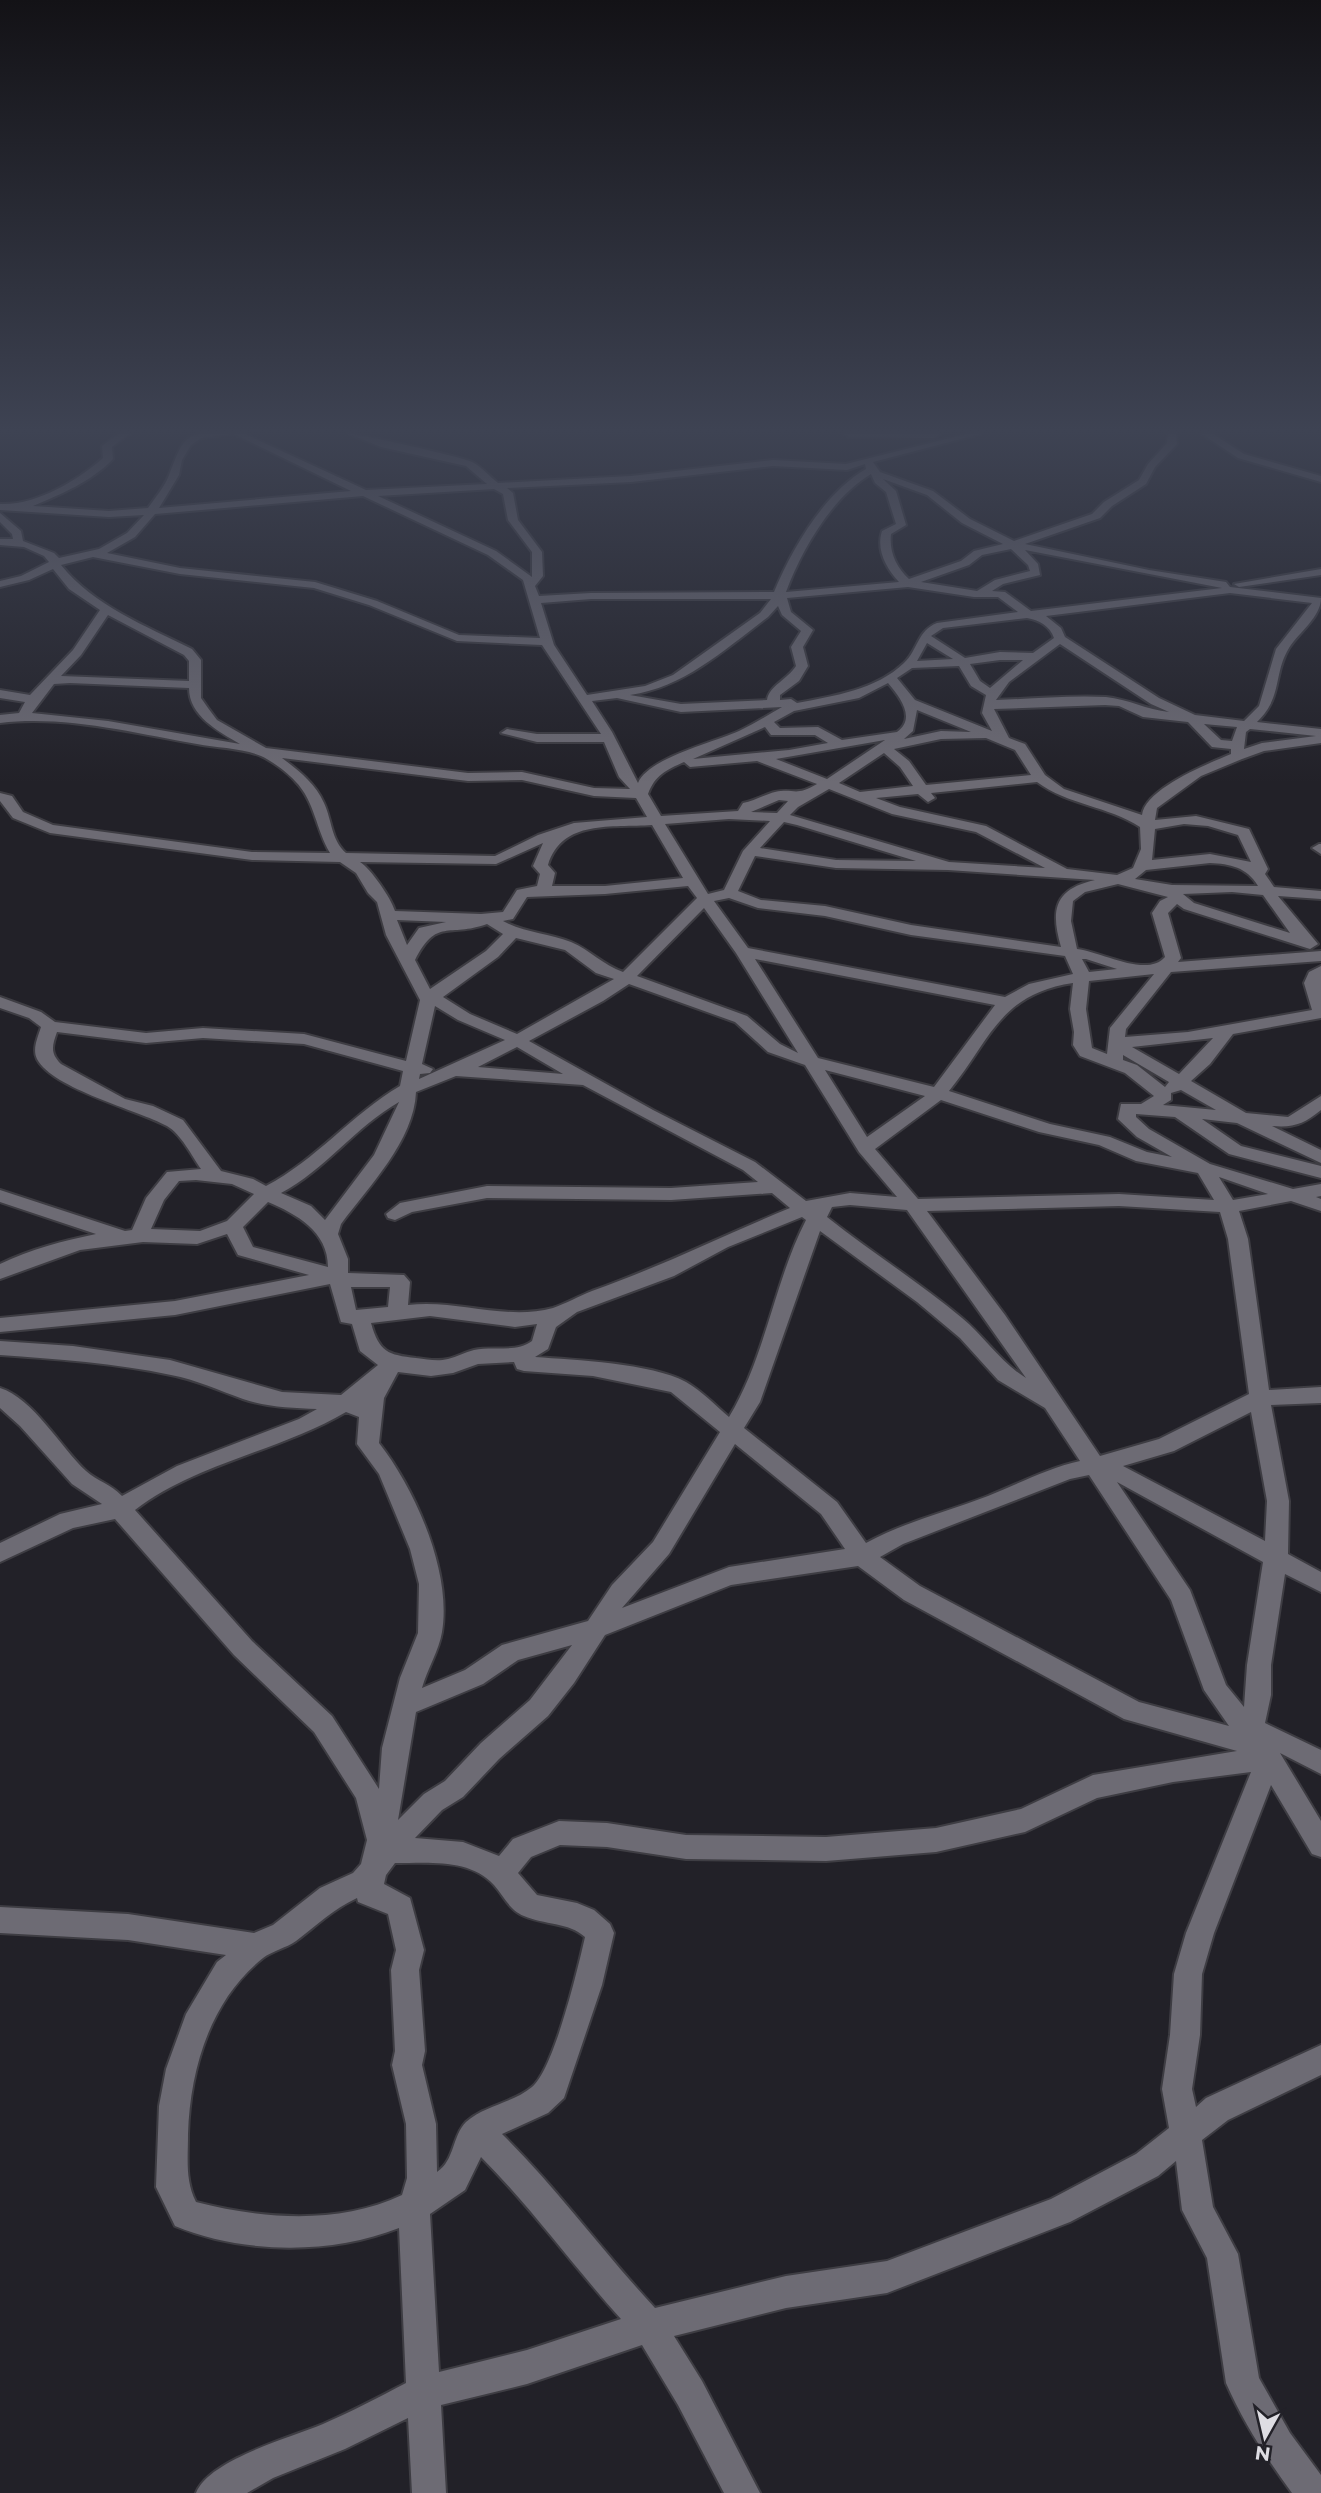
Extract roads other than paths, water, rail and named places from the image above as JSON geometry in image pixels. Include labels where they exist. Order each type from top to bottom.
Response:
[{"type":"street","points":[[43,550],[50,555],[49,559],[55,560],[54,564],[73,587],[106,609],[188,652],[195,660],[195,698],[213,723],[299,776],[317,802],[327,837],[345,859],[362,870],[388,909],[394,935],[429,994],[464,1017],[516,1040],[589,1082],[749,1166],[814,1210],[947,1315],[1004,1375],[1055,1406]]},
{"type":"street","points":[[95,554],[102,550]]},
{"type":"street","points":[[486,550],[524,574],[547,642],[609,738],[626,777],[641,794],[692,881],[743,952],[865,1148],[913,1205],[999,1320],[1182,1597],[1216,1690],[1269,1758],[1321,1845]]},
{"type":"street","points":[[532,592],[538,576],[536,550]]},
{"type":"street","points":[[584,699],[661,685],[688,672],[764,615],[780,595],[785,576],[795,565],[800,550]]},
{"type":"street","points":[[887,550],[896,572],[908,584]]},
{"type":"street","points":[[908,584],[931,573],[965,564],[978,553],[992,550]]},
{"type":"street","points":[[977,595],[999,582],[1036,573],[1033,564],[1019,550]]},
{"type":"street","points":[[1049,550],[1140,572],[1320,601]]},
{"type":"street","points":[[0,584],[25,578],[70,557],[95,554],[180,571],[315,585],[373,603],[457,638],[547,642]]},
{"type":"street","points":[[616,695],[681,708],[771,713],[804,703],[841,698],[890,677],[909,665],[929,630],[941,625],[1230,588],[1321,572]]},
{"type":"street","points":[[5,597],[25,578]]},
{"type":"street","points":[[532,592],[664,598],[780,595],[908,584],[977,595],[1001,594],[1029,615],[1041,617],[1057,630],[1060,639],[1155,701],[1190,717],[1217,744],[1237,750]]},
{"type":"street","points":[[780,595],[786,612],[807,630],[797,647],[802,666],[795,678],[774,694],[771,713],[776,732],[818,731],[850,753],[852,767]]},
{"type":"street","points":[[1237,750],[1243,725],[1265,707],[1277,676],[1282,649],[1320,601]]},
{"type":"street","points":[[24,716],[33,699],[78,652],[106,609]]},
{"type":"street","points":[[926,638],[963,662],[971,679],[990,698],[991,720],[1003,738]]},
{"type":"street","points":[[990,698],[1014,671],[1040,657],[1060,639]]},
{"type":"street","points":[[909,665],[963,662],[1000,656],[1040,657]]},
{"type":"street","points":[[730,893],[750,851],[779,817],[802,798],[829,784],[907,731],[911,720],[907,698],[890,677]]},
{"type":"street","points":[[52,680],[85,678],[164,686],[194,684]]},
{"type":"street","points":[[868,688],[886,688],[1003,738],[1026,752],[1040,778],[1065,795],[1133,816],[1146,825],[1172,819],[1210,821],[1244,832],[1261,869],[1257,874]]},
{"type":"street","points":[[0,694],[33,699]]},
{"type":"street","points":[[990,698],[1105,701],[1122,703],[1143,713],[1321,733]]},
{"type":"street","points":[[641,794],[647,778],[661,767],[745,733],[771,713]]},
{"type":"street","points":[[1,718],[24,716],[148,730],[258,751],[468,777],[522,776],[594,792],[641,794]]},
{"type":"street","points":[[661,767],[762,758],[907,731]]},
{"type":"street","points":[[507,733],[537,738],[609,738]]},
{"type":"street","points":[[884,748],[941,735],[1003,738]]},
{"type":"street","points":[[1165,1096],[1131,1069],[1086,1052],[1080,1045],[1085,1033],[1078,1012],[1080,969],[1067,948],[1063,919],[1069,894],[1135,874],[1143,866],[1148,851],[1146,825],[1150,806],[1196,773],[1237,750],[1321,739]]},
{"type":"street","points":[[884,748],[900,756],[908,764],[922,791],[939,813],[950,820]]},
{"type":"street","points":[[762,758],[897,811],[950,820],[981,830],[1067,873]]},
{"type":"street","points":[[729,815],[745,812],[748,806],[765,803],[776,796],[859,796],[1040,778]]},
{"type":"street","points":[[0,797],[7,799],[18,815],[50,829],[95,838],[252,856],[513,861],[548,873]]},
{"type":"street","points":[[0,818],[18,815]]},
{"type":"street","points":[[496,860],[509,856],[542,836],[579,826],[729,815],[779,817],[948,866]]},
{"type":"street","points":[[548,873],[540,866],[545,850],[564,831]]},
{"type":"street","points":[[750,851],[836,864],[948,866],[1067,873],[1113,880],[1172,894],[1232,888],[1321,895]]},
{"type":"street","points":[[1143,866],[1238,860],[1257,874],[1267,892],[1317,949]]},
{"type":"street","points":[[1143,866],[1151,869],[1172,894],[1189,906],[1317,949]]},
{"type":"street","points":[[544,890],[548,873]]},
{"type":"street","points":[[408,959],[423,932],[430,926],[472,925],[508,916],[522,893],[544,890],[606,890],[692,881]]},
{"type":"street","points":[[0,1272],[42,1254],[130,1236],[198,1238],[233,1226],[265,1194],[296,1178],[375,1108],[408,1089],[452,1071],[597,998],[625,979],[704,899],[730,893],[758,904],[825,911],[912,930],[1067,948],[1164,974],[1118,1028],[1114,1043],[1114,1062]]},
{"type":"street","points":[[1149,970],[1167,965],[1173,958],[1160,913],[1172,894]]},
{"type":"street","points":[[388,909],[489,919],[513,933],[555,941],[603,970],[625,979],[677,994],[741,1019],[774,1048],[812,1064],[962,1100],[1045,1128],[1104,1142],[1142,1157],[1203,1167],[1321,1205]]},
{"type":"street","points":[[328,1234],[332,1223],[392,1138],[407,1106],[408,1089],[429,994],[492,954],[513,933]]},
{"type":"street","points":[[865,1148],[936,1094],[956,1073],[981,1030],[1007,1002],[1045,977],[1067,948]]},
{"type":"street","points":[[1029,989],[1081,977],[1317,949]]},
{"type":"street","points":[[743,952],[1007,1002]]},
{"type":"street","points":[[1114,1043],[1227,1030],[1321,1012],[1312,983],[1315,975],[1321,971]]},
{"type":"street","points":[[0,1002],[36,1015],[50,1026],[146,1038],[203,1033],[304,1039],[412,1069],[544,1076],[589,1082]]},
{"type":"street","points":[[50,1026],[43,1049],[45,1058],[55,1068],[119,1103],[147,1110],[177,1124],[215,1175]]},
{"type":"street","points":[[1145,1109],[1165,1096],[1204,1060],[1227,1030]]},
{"type":"street","points":[[1114,1043],[1242,1118],[1321,1157]]},
{"type":"street","points":[[1249,1730],[1276,1556],[1278,1501],[1260,1398],[1238,1239],[1228,1207],[1203,1167],[1143,1133],[1127,1119],[1127,1108],[1290,1122],[1301,1118],[1321,1101]]},
{"type":"street","points":[[1179,1112],[1235,1150],[1321,1172]]},
{"type":"street","points":[[130,1236],[173,1176],[215,1175],[257,1185],[265,1194],[304,1210],[328,1234],[338,1259],[338,1276],[348,1317],[430,1309],[515,1320],[559,1314]]},
{"type":"street","points":[[395,1214],[407,1207],[487,1192],[671,1194],[778,1187]]},
{"type":"street","points":[[360,1317],[368,1346],[392,1365],[418,1365],[431,1369],[453,1366],[475,1357],[524,1354],[541,1344],[547,1323],[570,1307],[667,1271],[721,1243],[850,1199],[913,1205],[1119,1200],[1228,1207],[1321,1190]]},
{"type":"street","points":[[0,1196],[130,1236]]},
{"type":"street","points":[[382,1854],[448,1851],[480,1857],[501,1874],[528,1905],[588,1918],[600,1933],[587,1986],[553,2087],[543,2102],[497,2118],[475,2135],[457,2177],[414,2208],[365,2224],[294,2230],[211,2223],[186,2215],[172,2188],[174,2106],[181,2069],[196,2024],[227,1972],[255,1947],[283,1934],[330,1897],[363,1882],[382,1854],[433,1802],[454,1789],[490,1751],[539,1708],[620,1592],[661,1548],[700,1478],[733,1431],[749,1402],[814,1210]]},
{"type":"street","points":[[233,1226],[245,1251],[351,1280],[397,1280],[400,1282],[398,1312]]},
{"type":"street","points":[[0,1325],[175,1308],[338,1276]]},
{"type":"street","points":[[0,1348],[119,1359],[215,1378],[249,1394],[282,1400],[345,1403],[370,1413]]},
{"type":"street","points":[[524,1354],[524,1364],[593,1369],[663,1381],[678,1387],[829,1508],[862,1556],[912,1592],[1094,1693],[1133,1711],[1243,1741],[1269,1758]]},
{"type":"street","points":[[0,1553],[68,1520],[120,1509],[141,1493],[185,1472],[307,1425],[345,1403],[392,1365]]},
{"type":"street","points":[[392,1365],[373,1398],[368,1444],[388,1470],[422,1549],[431,1584],[430,1633],[412,1678],[395,1748],[382,1854],[368,1893],[388,1898],[400,1907],[410,1950],[405,1970],[410,2051],[407,2065],[421,2124],[422,2178],[414,2208],[429,2493]]},
{"type":"street","points":[[407,1706],[474,1677],[511,1652],[597,1628],[729,1576],[862,1556],[895,1538],[995,1502],[1066,1472],[1166,1445],[1260,1398],[1321,1395]]},
{"type":"street","points":[[0,1396],[28,1420],[80,1478],[106,1493],[183,1576],[243,1648],[323,1724],[368,1794],[382,1854]]},
{"type":"street","points":[[1094,1466],[1122,1474],[1321,1583]]},
{"type":"street","points":[[1249,1730],[1282,1741],[1321,1763]]},
{"type":"street","points":[[501,1874],[522,1849],[559,1833],[607,1835],[686,1847],[826,1849],[936,1840],[1025,1820],[1093,1787],[1173,1771],[1269,1758]]},
{"type":"street","points":[[1269,1758],[1200,1933],[1188,1973],[1185,2035],[1177,2089],[1198,2210],[1222,2254],[1243,2384],[1278,2445],[1313,2493]]},
{"type":"street","points":[[0,1920],[147,1927],[255,1947]]},
{"type":"street","points":[[213,2493],[262,2465],[333,2437],[422,2393],[527,2367],[649,2326],[786,2292],[887,2277],[1059,2211],[1147,2165],[1217,2109],[1321,2060]]},
{"type":"street","points":[[475,2135],[489,2143],[529,2183],[589,2260],[649,2326],[690,2393],[743,2493]]}]
